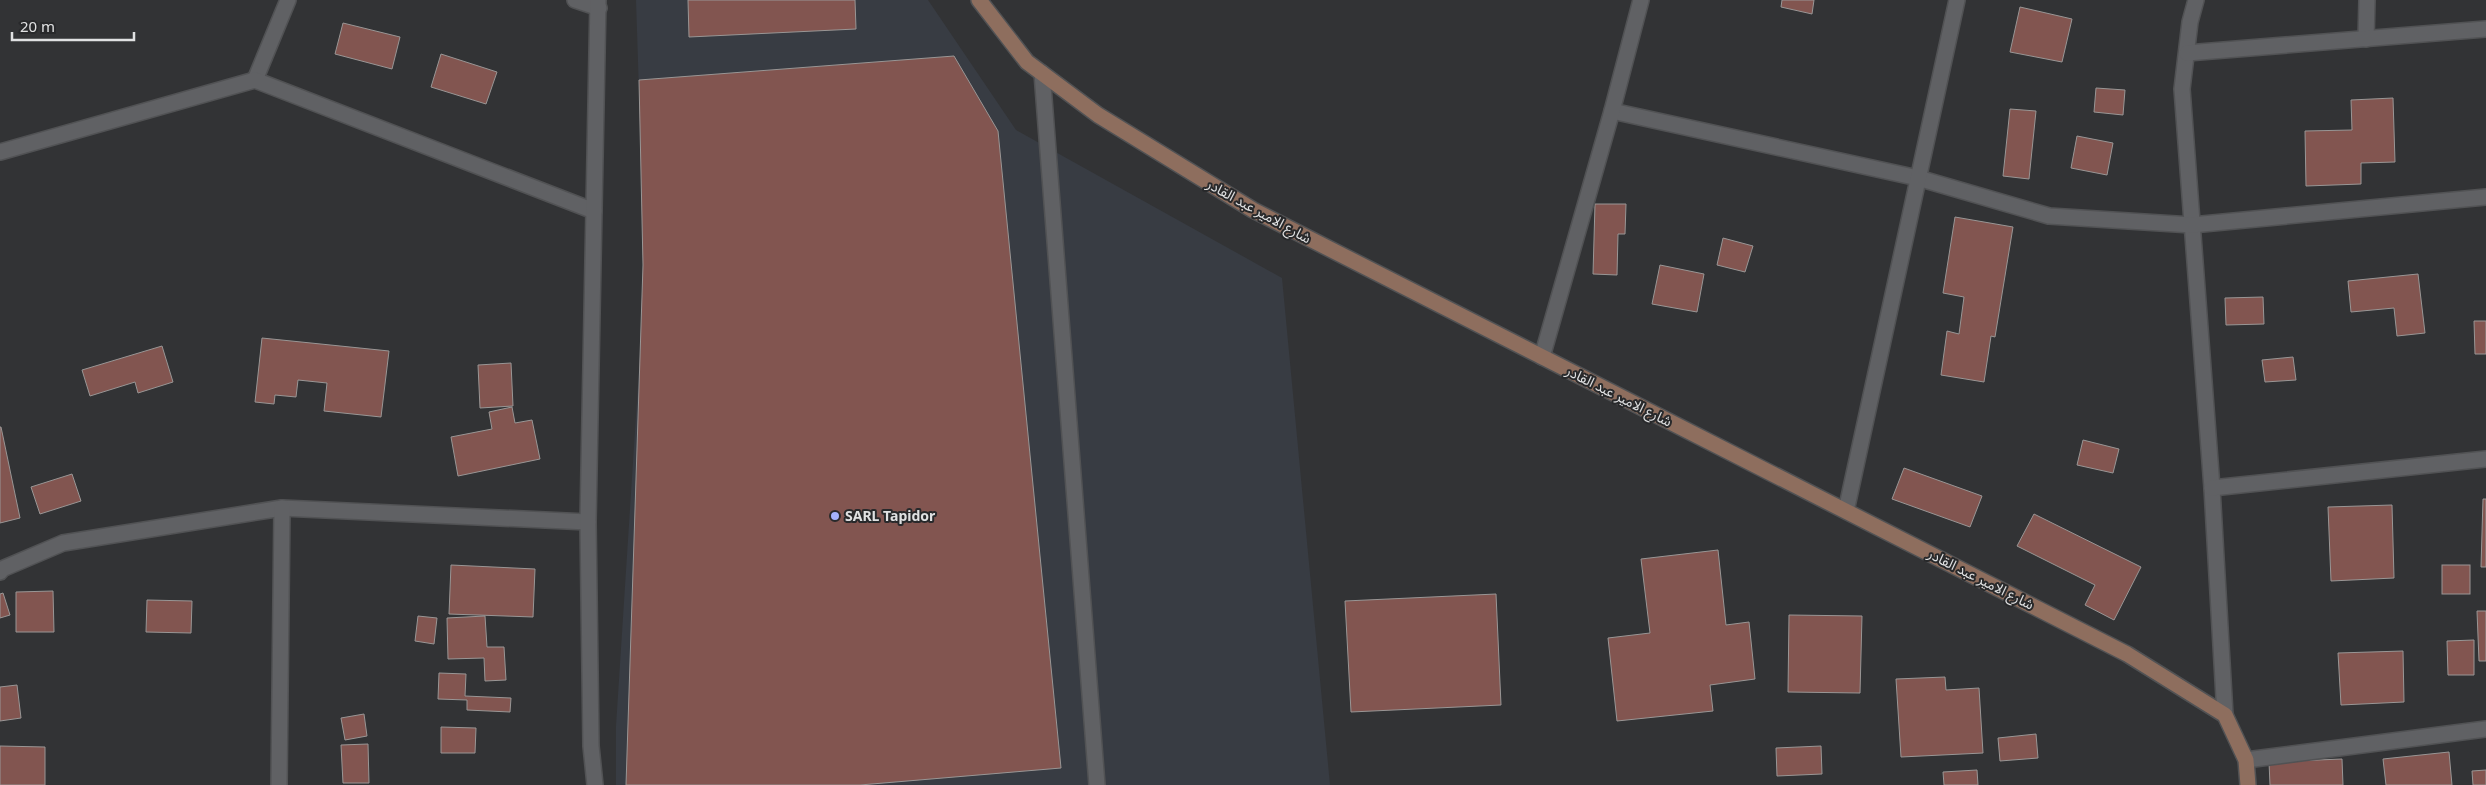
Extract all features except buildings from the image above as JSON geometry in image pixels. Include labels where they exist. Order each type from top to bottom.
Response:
[{"type":"main road","name":"شارع الامير عبد القادر","points":[[979,0],[1027,62],[1098,115],[1253,210],[2127,654],[2225,715]]},
{"type":"main road","points":[[2225,715],[2246,760],[2248,785]]},
{"type":"street","points":[[255,80],[288,0]]},
{"type":"street","points":[[575,0],[598,4],[588,522],[591,746],[595,785]]},
{"type":"street","points":[[1542,357],[1612,111],[1641,0]]},
{"type":"street","points":[[1846,511],[1957,0]]},
{"type":"street","points":[[2196,0],[2190,22],[2182,89],[2212,488],[2225,715]]},
{"type":"street","points":[[2366,39],[2368,0]]},
{"type":"street","points":[[2186,53],[2486,29]]},
{"type":"street","points":[[1042,73],[1097,785]]},
{"type":"street","points":[[0,152],[255,80],[594,211]]},
{"type":"street","points":[[1612,111],[1918,178],[2049,216],[2192,225],[2486,197]]},
{"type":"street","points":[[2212,488],[2486,459]]},
{"type":"street","points":[[0,572],[2,569],[63,544],[282,508],[588,522]]},
{"type":"street","points":[[279,785],[282,508]]},
{"type":"street","points":[[2246,760],[2486,729]]},
{"type":"shaded area","name":"SARL Tapidor","points":[[636,0],[928,0],[1016,130],[1282,278],[1330,785],[616,785],[616,726],[645,276]]},
{"type":"place","name":"SARL Tapidor","points":[[835,516]]}]
